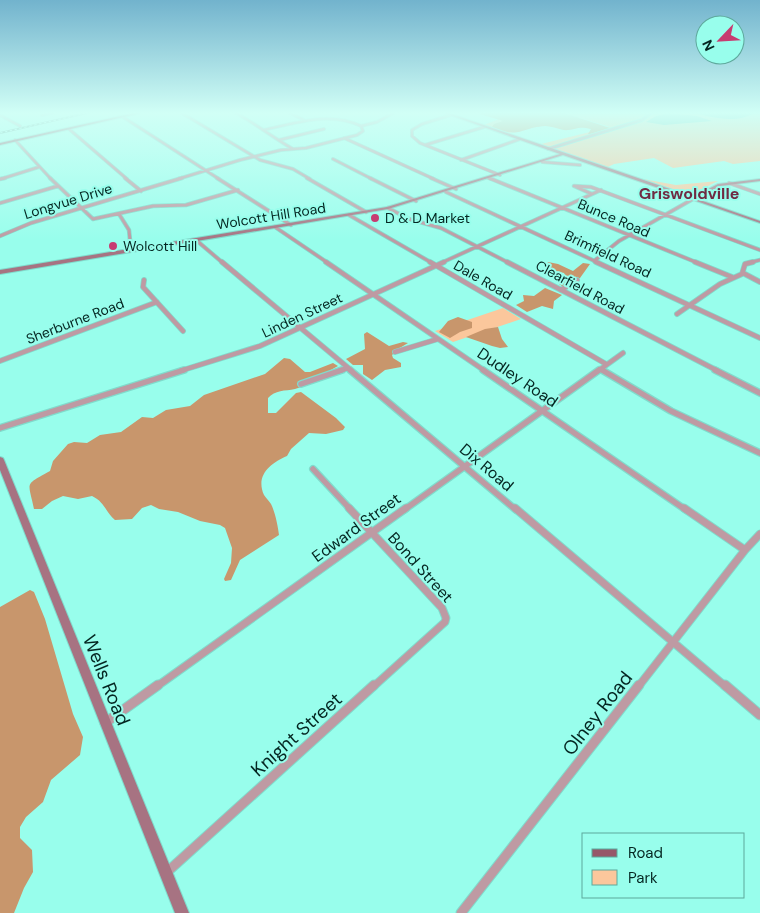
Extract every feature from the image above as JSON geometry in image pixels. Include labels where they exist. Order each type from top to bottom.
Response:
[{"type":"street","points":[[28,155],[82,210],[95,219],[154,206],[186,205],[238,190]]},
{"type":"street","points":[[99,155],[141,191]]},
{"type":"street","points":[[181,155],[291,225]]},
{"type":"street","points":[[251,155],[265,162],[293,169],[366,212]]},
{"type":"street","name":"Longvue Drive","points":[[0,236],[31,224],[266,155]]},
{"type":"street","points":[[380,155],[456,189]]},
{"type":"street","points":[[448,155],[500,175]]},
{"type":"street","points":[[461,160],[476,155]]},
{"type":"street","name":"Wolcott Hill Road","points":[[0,272],[388,208],[456,189],[560,155]]},
{"type":"street","points":[[564,155],[760,222]]},
{"type":"street","points":[[333,159],[416,201]]},
{"type":"street","name":"Wolcott Hill Road","points":[[542,162],[580,165]]},
{"type":"street","points":[[0,180],[39,167]]},
{"type":"street","name":"Bunce Road","points":[[489,178],[627,236],[732,277]]},
{"type":"street","points":[[594,261],[627,236],[716,186],[760,180]]},
{"type":"street","points":[[729,183],[760,194]]},
{"type":"street","points":[[592,194],[574,186],[585,185],[601,190],[760,250]]},
{"type":"street","points":[[0,202],[58,186]]},
{"type":"street","name":"Linden Street","points":[[0,428],[252,349],[601,190]]},
{"type":"street","name":"Brimfield Road","points":[[446,192],[760,338]]},
{"type":"street","name":"Clearfield Road","points":[[388,208],[409,219],[437,226],[760,393]]},
{"type":"street","points":[[119,214],[129,230],[131,250]]},
{"type":"street","name":"Dale Road","points":[[349,215],[606,364]]},
{"type":"street","name":"Dudley Road","points":[[275,227],[745,550]]},
{"type":"street","name":"Dix Road","points":[[196,240],[760,715]]},
{"type":"street","points":[[744,273],[746,264],[760,260]]},
{"type":"street","points":[[677,314],[732,277],[744,273],[760,282]]},
{"type":"street","points":[[144,280],[143,286],[183,331]]},
{"type":"street","points":[[561,290],[577,280]]},
{"type":"street","name":"Sherburne Road","points":[[0,361],[157,302]]},
{"type":"street","points":[[395,352],[438,339]]},
{"type":"street","name":"Edward Street","points":[[105,722],[623,353]]},
{"type":"street","points":[[301,384],[348,368]]},
{"type":"street","points":[[600,369],[676,413],[760,453]]},
{"type":"street","name":"Wells Road","points":[[0,460],[4,479],[182,913]]},
{"type":"street","name":"Bond Street","points":[[313,469],[442,608],[446,618]]},
{"type":"street","name":"Olney Road","points":[[461,913],[745,550],[760,534]]},
{"type":"street","name":"Knight Street","points":[[166,873],[433,633],[446,618]]},
{"type":"green space","points":[[572,155],[760,155],[760,161],[733,164],[724,161],[673,168],[654,158],[614,164],[608,167]]},
{"type":"green space","points":[[643,179],[676,185],[718,181],[690,195]]},
{"type":"green space","points":[[503,308],[521,319],[453,342],[435,331]]},
{"type":"shaded area","points":[[548,262],[558,264],[573,271],[583,263],[590,264],[580,278],[565,288],[559,284],[566,277],[564,273],[556,271],[546,275],[542,274],[549,269]]},
{"type":"shaded area","points":[[545,288],[562,295],[554,301],[553,309],[542,306],[527,312],[516,305],[524,301],[523,295],[534,296]]},
{"type":"shaded area","points":[[458,317],[472,322],[472,328],[450,338],[439,332],[448,321]]},
{"type":"shaded area","points":[[498,327],[502,339],[508,347],[500,348],[466,337],[485,329]]},
{"type":"shaded area","points":[[367,332],[389,346],[403,342],[408,343],[392,355],[393,358],[401,363],[401,367],[385,370],[372,380],[363,374],[363,365],[353,365],[346,359],[365,349],[364,334]]},
{"type":"shaded area","points":[[284,358],[290,359],[305,372],[310,372],[333,363],[338,366],[301,387],[271,395],[268,398],[268,413],[276,413],[296,393],[301,392],[345,427],[343,430],[326,434],[309,433],[291,449],[287,456],[275,462],[266,471],[263,476],[262,488],[264,495],[271,504],[279,535],[240,560],[231,580],[225,581],[224,579],[231,563],[232,548],[225,528],[220,525],[200,521],[178,512],[159,509],[151,505],[142,508],[132,519],[115,520],[103,504],[92,496],[78,499],[63,496],[52,501],[42,509],[34,509],[30,485],[50,471],[53,461],[68,444],[74,442],[87,443],[100,435],[121,432],[142,417],[153,418],[166,410],[190,406],[204,395],[265,374]]},
{"type":"shaded area","points":[[30,590],[34,592],[45,619],[73,714],[83,737],[80,755],[51,780],[43,802],[26,817],[20,827],[20,838],[32,850],[33,872],[14,913],[0,913],[0,607]]},
{"type":"place","name":"D & D Market","points":[[375,218]]},
{"type":"place","name":"Wolcott Hill","points":[[113,246]]},
{"type":"district","name":"Griswoldville","points":[[689,193]]}]
